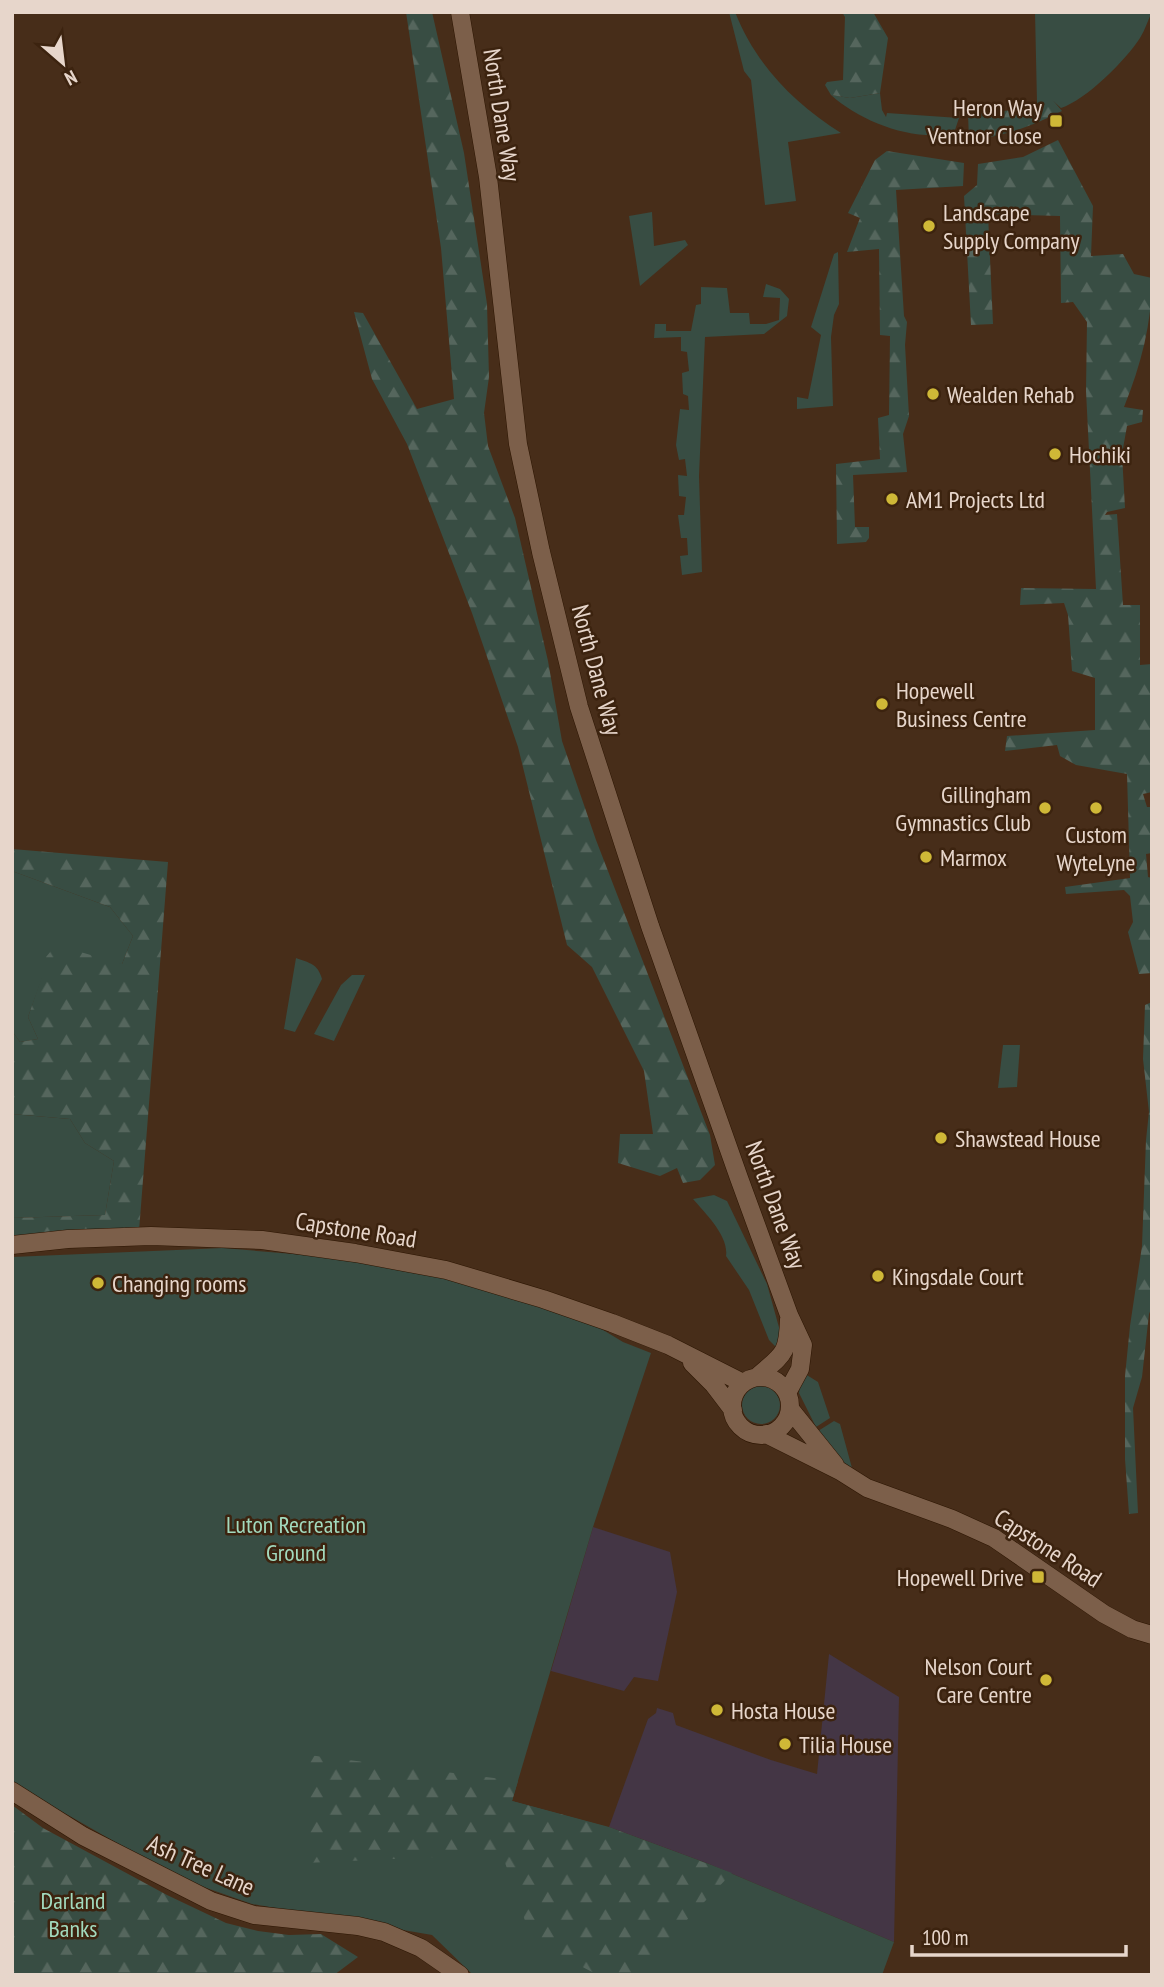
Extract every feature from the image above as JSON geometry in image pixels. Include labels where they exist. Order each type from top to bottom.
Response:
[{"type":"street","name":"North Dane Way","points":[[460,12],[488,177],[518,444],[541,552],[579,707],[650,926],[789,1315],[803,1345],[800,1368],[789,1401]]},
{"type":"street","name":"Capstone Road","points":[[12,1245],[68,1239],[151,1236],[262,1240],[355,1253],[446,1270],[543,1299],[612,1323],[750,1380]]},
{"type":"street","name":"North Dane Way","points":[[750,1380],[780,1357],[789,1343],[789,1315]]},
{"type":"street","name":"Capstone Road","points":[[679,1351],[713,1385],[733,1410]]},
{"type":"street","points":[[769,1378],[780,1384],[789,1401],[782,1426],[766,1434],[747,1430],[739,1424],[733,1410],[734,1396],[750,1380],[769,1378]]},
{"type":"street","name":"Capstone Road","points":[[789,1401],[840,1471]]},
{"type":"street","name":"Capstone Road","points":[[766,1434],[840,1471],[867,1488],[952,1519],[994,1538],[1104,1614],[1132,1629],[1152,1635]]},
{"type":"street","name":"Ash Tree Lane","points":[[12,1791],[83,1836],[211,1901],[254,1915],[358,1926],[384,1932],[421,1948],[460,1975]]},
{"type":"shaded area","points":[[593,1527],[670,1552],[677,1592],[658,1681],[634,1677],[624,1691],[551,1671]]},
{"type":"shaded area","points":[[829,1654],[899,1697],[894,1942],[709,1864],[609,1827],[648,1719],[656,1713],[657,1708],[673,1713],[676,1725],[817,1774]]},
{"type":"green space","points":[[406,12],[432,12],[464,153],[487,304],[489,377],[484,413],[488,446],[515,518],[548,661],[562,741],[596,840],[710,1135],[715,1165],[700,1180],[683,1183],[677,1168],[660,1176],[618,1163],[620,1134],[653,1134],[644,1071],[592,967],[567,945],[518,747],[472,613],[407,444],[372,379],[354,312],[363,313],[417,409],[454,399],[441,248]]},
{"type":"green space","points":[[729,12],[735,12],[754,49],[778,81],[792,96],[841,133],[788,142],[796,201],[765,205],[751,80],[744,71]]},
{"type":"green space","points":[[842,12],[873,12],[888,38],[880,93],[850,98],[831,95],[825,85],[827,82],[843,80],[845,17]]},
{"type":"green space","points":[[1035,12],[1152,12],[1140,38],[1115,68],[1082,97],[1061,108],[1051,99],[1037,103]]},
{"type":"green space","points":[[880,93],[882,110],[886,117],[887,113],[959,118],[954,133],[922,135],[888,128],[857,114],[831,95],[850,98]]},
{"type":"green space","points":[[1051,98],[1062,111],[1017,130],[969,139],[968,114],[1014,110]]},
{"type":"green space","points":[[1058,140],[1093,206],[1091,256],[1123,254],[1134,274],[1152,278],[1144,344],[1124,407],[1143,410],[1142,422],[1127,426],[1122,454],[1125,508],[1107,512],[1105,515],[1117,514],[1123,605],[1140,605],[1140,665],[1152,664],[1152,792],[1143,794],[1147,807],[1152,807],[1152,853],[1146,854],[1148,877],[1152,878],[1152,973],[1139,974],[1128,932],[1133,922],[1130,896],[1124,890],[1066,894],[1065,887],[1130,878],[1127,774],[1076,765],[1060,756],[1057,745],[1005,751],[1007,736],[1095,730],[1095,678],[1072,671],[1068,615],[1064,603],[1020,605],[1021,588],[1096,589],[1086,391],[1087,322],[1073,302],[1061,303],[1060,216],[988,214],[993,324],[971,325],[964,196],[977,185],[978,164],[1023,157]]},
{"type":"green space","points":[[887,151],[964,163],[963,186],[896,190],[904,316],[907,322],[905,345],[909,416],[903,434],[907,472],[853,475],[855,527],[869,527],[869,538],[866,542],[837,544],[836,464],[880,459],[878,418],[889,415],[890,336],[880,335],[879,249],[847,252],[860,218],[848,213],[875,160]]},
{"type":"green space","points":[[652,212],[654,246],[685,240],[688,245],[640,286],[629,216]]},
{"type":"green space","points":[[838,252],[839,304],[834,315],[831,337],[833,406],[797,409],[797,397],[808,399],[821,335],[811,327],[834,254]]},
{"type":"green space","points":[[766,284],[780,289],[789,299],[787,316],[764,334],[705,337],[699,476],[702,572],[682,575],[680,556],[688,555],[687,538],[681,538],[678,515],[684,515],[686,497],[679,496],[678,475],[687,476],[685,459],[679,460],[676,445],[680,409],[689,410],[688,396],[683,394],[682,373],[689,371],[687,352],[681,351],[681,337],[654,338],[655,324],[666,324],[666,331],[691,331],[696,305],[701,304],[701,287],[727,288],[730,313],[749,313],[750,324],[766,324],[779,320],[780,298],[763,297]]},
{"type":"green space","points":[[12,849],[168,862],[139,1231],[12,1240],[12,1218],[105,1215],[114,1161],[85,1143],[70,1119],[12,1114],[12,1031],[20,1042],[38,1039],[28,1017],[47,962],[46,957],[56,945],[122,964],[133,936],[110,907],[12,871]]},
{"type":"green space","points":[[12,871],[110,907],[133,936],[122,964],[48,962],[28,1017],[38,1039],[20,1042],[12,1031]]},
{"type":"green space","points":[[296,958],[316,967],[322,979],[295,1032],[284,1029]]},
{"type":"green space","points":[[352,975],[365,975],[334,1041],[314,1034],[341,985]]},
{"type":"green space","points":[[1152,1002],[1152,1307],[1142,1377],[1133,1408],[1138,1513],[1129,1514],[1125,1459],[1125,1376],[1142,1246],[1149,1112],[1143,1059],[1145,1005]]},
{"type":"green space","points":[[1003,1045],[1020,1045],[1017,1087],[998,1088]]},
{"type":"green space","points":[[12,1114],[70,1119],[85,1143],[114,1161],[105,1215],[12,1218]]},
{"type":"green space","points":[[714,1195],[727,1201],[767,1284],[780,1331],[776,1347],[769,1340],[749,1290],[726,1256],[720,1233],[693,1199]]},
{"type":"green space","name":"Luton Recreation Ground","points":[[223,1248],[341,1258],[457,1279],[580,1316],[623,1342],[651,1353],[593,1527],[512,1801],[611,1828],[709,1864],[894,1942],[882,1975],[473,1975],[432,1935],[252,1904],[178,1878],[12,1783],[12,1257]]},
{"type":"green space","points":[[802,1372],[818,1382],[830,1418],[816,1427],[799,1393]]},
{"type":"green space","points":[[761,1386],[775,1391],[780,1405],[775,1419],[761,1424],[747,1419],[742,1405],[747,1391]]},
{"type":"green space","points":[[834,1421],[840,1424],[852,1468],[841,1461],[818,1431]]},
{"type":"green space","points":[[308,1755],[518,1781],[512,1801],[609,1827],[732,1873],[661,1947],[641,1975],[598,1975],[532,1941],[502,1854],[305,1863]]},
{"type":"green space","name":"Darland Banks","points":[[12,1805],[43,1828],[167,1895],[226,1923],[289,1935],[321,1934],[358,1957],[334,1975],[12,1975]]},
{"type":"place","name":"Heron Way Ventnor Close","points":[[1056,121]]},
{"type":"place","name":"Landscape Supply Company","points":[[929,226]]},
{"type":"place","name":"Wealden Rehab","points":[[933,394]]},
{"type":"place","name":"Hochiki","points":[[1055,454]]},
{"type":"place","name":"AM1 Projects Ltd","points":[[892,499]]},
{"type":"place","name":"Hopewell Business Centre","points":[[882,704]]},
{"type":"place","name":"Gillingham Gymnastics Club","points":[[1045,808]]},
{"type":"place","name":"Custom WyteLyne","points":[[1096,808]]},
{"type":"place","name":"Marmox","points":[[926,857]]},
{"type":"place","name":"Shawstead House","points":[[941,1138]]},
{"type":"place","name":"Kingsdale Court","points":[[878,1276]]},
{"type":"place","name":"Changing rooms","points":[[98,1283]]},
{"type":"place","name":"Hopewell Drive","points":[[1038,1577]]},
{"type":"place","name":"Nelson Court Care Centre","points":[[1046,1680]]},
{"type":"place","name":"Hosta House","points":[[717,1710]]},
{"type":"place","name":"Tilia House","points":[[785,1744]]}]
